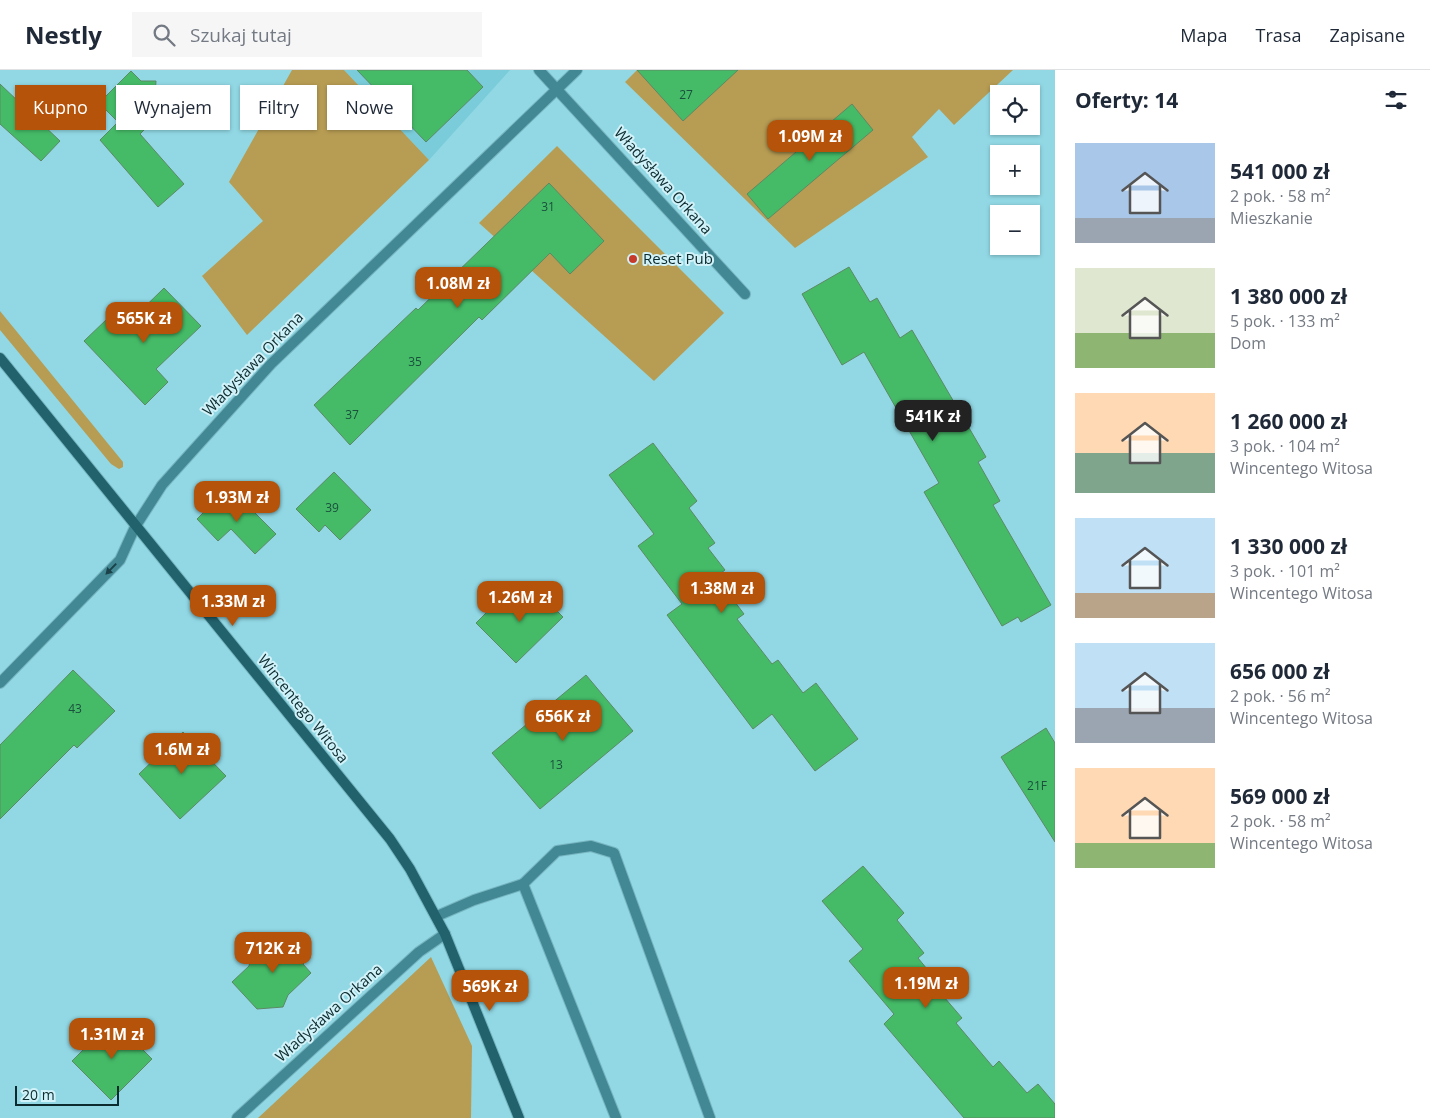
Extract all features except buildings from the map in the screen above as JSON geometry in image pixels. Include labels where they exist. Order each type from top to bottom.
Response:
[{"type":"street","points":[[539,70],[557,89]]},
{"type":"street","name":"Władysława Orkana","points":[[0,683],[120,560],[135,527],[162,485],[271,364],[577,70]]},
{"type":"street","name":"Władysława Orkana","points":[[557,89],[745,294]]},
{"type":"street","name":"Wincentego Witosa","points":[[0,358],[110,493],[135,527],[390,839],[446,934],[519,1118]]},
{"type":"street","points":[[437,916],[474,900],[523,884],[557,851],[591,846],[614,853],[710,1118]]},
{"type":"street","points":[[523,884],[616,1118]]},
{"type":"street","name":"Władysława Orkana","points":[[236,1118],[419,952],[446,934]]},
{"type":"shaded area","points":[[292,70],[344,70],[358,85],[327,85],[327,130],[401,130],[429,160],[247,335],[202,276],[263,221],[229,182],[258,130],[317,130],[317,85],[284,85]]},
{"type":"shaded area","points":[[344,70],[510,70],[429,160],[401,130],[412,130],[412,85],[358,85]]},
{"type":"shaded area","points":[[637,70],[1013,70],[997,85],[990,85],[990,91],[954,125],[939,109],[912,137],[928,157],[795,248],[625,82]]},
{"type":"shaded area","points":[[557,146],[724,313],[654,381],[479,223]]},
{"type":"shaded area","points":[[0,311],[123,462],[123,467],[119,469],[111,464],[0,330]]},
{"type":"shaded area","points":[[431,957],[472,1046],[471,1118],[258,1118]]},
{"type":"place","name":"Reset Pub","points":[[633,259]]}]
